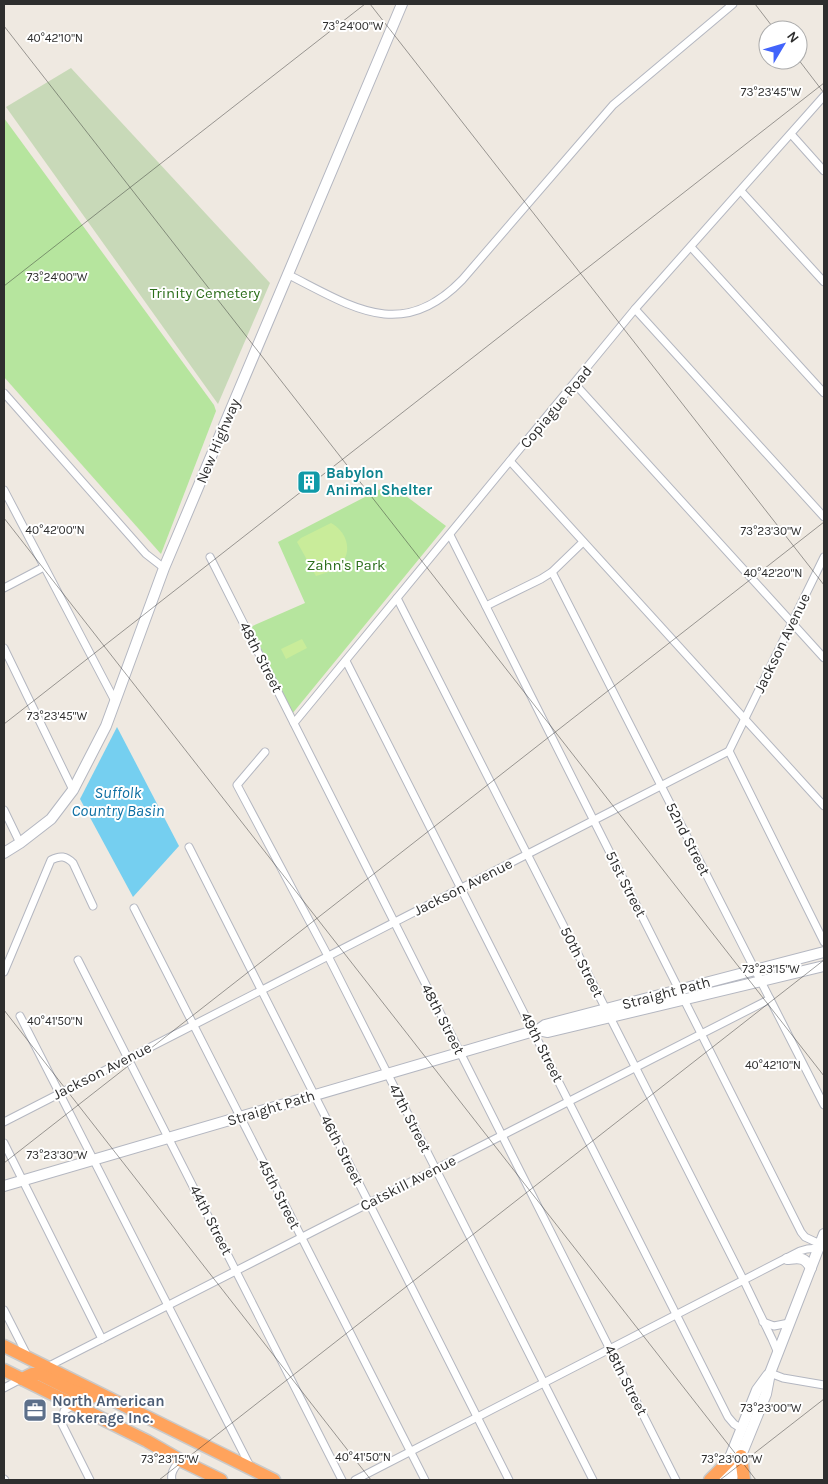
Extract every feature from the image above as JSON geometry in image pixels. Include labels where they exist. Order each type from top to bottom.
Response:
[{"type":"highway","points":[[4,1346],[274,1480]]},
{"type":"highway","points":[[4,1370],[221,1480]]},
{"type":"highway","points":[[22,1379],[32,1374],[38,1374],[73,1391],[128,1408]]},
{"type":"highway","points":[[710,1480],[736,1458],[744,1480]]},
{"type":"main road","name":"New Highway","points":[[4,854],[51,819],[73,790],[106,726],[164,568],[402,4]]},
{"type":"main road","name":"Straight Path","points":[[4,1186],[460,1052],[536,1031],[548,1032],[679,989],[824,952]]},
{"type":"main road","name":"Straight Path","points":[[608,1013],[684,999],[824,966]]},
{"type":"main road","points":[[721,1480],[736,1458],[766,1394],[770,1372],[821,1242]]},
{"type":"main road","points":[[787,1259],[800,1258],[806,1261],[811,1268]]},
{"type":"main road","points":[[731,1480],[742,1429],[757,1390],[770,1372]]},
{"type":"street","points":[[287,274],[349,305],[375,313],[411,312],[447,295],[613,105],[733,4]]},
{"type":"street","name":"Copiague Road","points":[[294,723],[635,309],[824,96]]},
{"type":"street","points":[[791,134],[824,171]]},
{"type":"street","points":[[741,191],[824,282]]},
{"type":"street","points":[[691,247],[824,393]]},
{"type":"street","points":[[635,309],[824,517]]},
{"type":"street","points":[[575,384],[824,658]]},
{"type":"street","points":[[4,393],[146,554],[164,568]]},
{"type":"street","points":[[510,461],[824,806]]},
{"type":"street","points":[[4,490],[114,701]]},
{"type":"street","name":"51st Street","points":[[450,535],[801,1232],[805,1237],[821,1242]]},
{"type":"street","points":[[486,606],[552,572],[584,542]]},
{"type":"street","name":"48th Street","points":[[210,557],[676,1480]]},
{"type":"street","name":"Jackson Avenue","points":[[4,1122],[729,751],[824,557]]},
{"type":"street","points":[[4,588],[44,567]]},
{"type":"street","name":"52nd Street","points":[[552,572],[824,1105]]},
{"type":"street","name":"50th Street","points":[[397,598],[744,1281],[778,1353]]},
{"type":"street","points":[[4,648],[73,790]]},
{"type":"street","name":"49th Street","points":[[346,661],[536,1031],[569,1101],[728,1417],[742,1429]]},
{"type":"street","points":[[729,751],[824,942]]},
{"type":"street","name":"47th Street","points":[[266,752],[237,785],[328,956],[593,1480]]},
{"type":"street","points":[[4,810],[20,843]]},
{"type":"street","name":"46th Street","points":[[188,847],[509,1480]]},
{"type":"street","points":[[4,972],[51,860],[63,856],[73,863],[93,906]]},
{"type":"street","name":"45th Street","points":[[134,908],[425,1480]]},
{"type":"street","name":"44th Street","points":[[78,960],[342,1480]]},
{"type":"street","name":"Catskill Avenue","points":[[46,1367],[770,999]]},
{"type":"street","points":[[20,1016],[251,1469]]},
{"type":"street","points":[[4,1143],[102,1339]]},
{"type":"street","points":[[355,1480],[821,1242]]},
{"type":"street","points":[[4,1310],[29,1359]]},
{"type":"street","points":[[762,1321],[774,1326],[789,1323]]},
{"type":"street","points":[[770,1372],[783,1378],[824,1385]]},
{"type":"street","points":[[4,1388],[22,1379]]},
{"type":"street","points":[[73,1405],[64,1411],[61,1422],[90,1480]]},
{"type":"street","points":[[172,1480],[173,1470],[180,1460]]},
{"type":"green space","name":"Trinity Cemetery","points":[[71,68],[270,283],[218,404],[6,107]]},
{"type":"green space","points":[[4,118],[214,405],[216,411],[161,554],[4,377]]},
{"type":"green space","name":"Zahn's Park","points":[[390,484],[446,526],[292,714],[248,628],[305,603],[278,542]]},
{"type":"green space","points":[[331,523],[344,535],[347,553],[339,566],[330,572],[316,576],[297,542],[301,538]]},
{"type":"green space","points":[[302,639],[307,648],[286,659],[281,649]]},
{"type":"water","name":"Suffolk Country Basin","points":[[117,727],[179,846],[133,897],[80,799]]},
{"type":"place","name":"Babylon Animal Shelter","points":[[309,482]]},
{"type":"place","name":"North American Brokerage Inc.","points":[[35,1410]]}]
